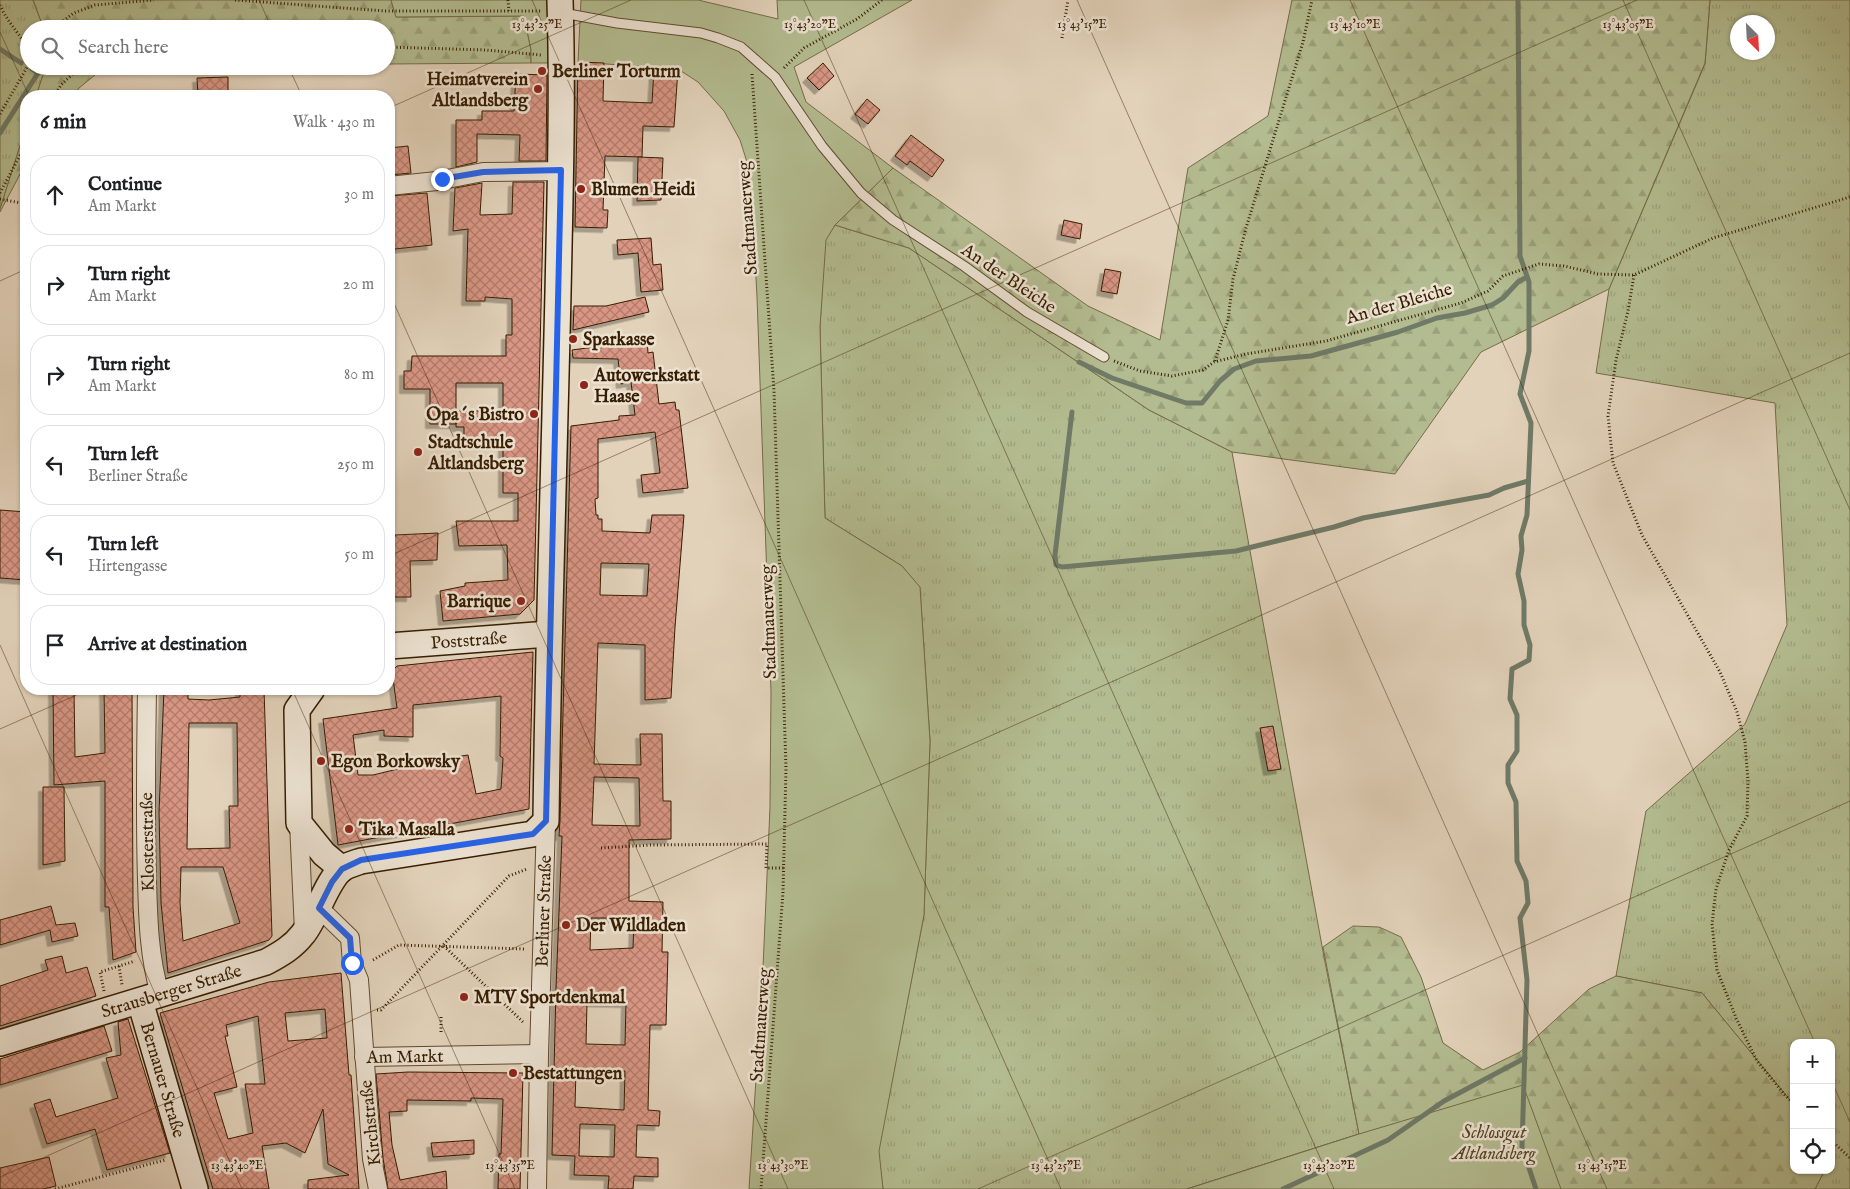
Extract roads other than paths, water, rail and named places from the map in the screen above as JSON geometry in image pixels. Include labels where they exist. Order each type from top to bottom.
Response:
[{"type":"street","name":"Berliner Straße","points":[[537,1189],[561,170],[553,59],[557,8]]},
{"type":"street","points":[[395,185],[437,181],[483,172],[561,170]]},
{"type":"street","name":"Poststraße","points":[[395,646],[549,634]]},
{"type":"street","name":"Klosterstraße","points":[[141,995],[154,977],[148,910],[145,822],[148,695]]},
{"type":"street","points":[[296,700],[304,934]]},
{"type":"street","points":[[319,908],[332,882],[342,869],[361,860],[533,834],[546,821]]},
{"type":"street","points":[[299,823],[324,854],[342,869]]},
{"type":"street","name":"Strausberger Straße","points":[[0,1042],[141,995],[266,962],[289,949],[304,934],[319,908]]},
{"type":"street","name":"Am Markt","points":[[319,908],[350,938],[352,963],[359,980],[364,1058],[539,1054]]},
{"type":"street","name":"Bernauer Straße","points":[[141,995],[195,1189]]},
{"type":"street","name":"Kirchstraße","points":[[364,1058],[372,1159],[378,1189]]},
{"type":"lane","name":"An der Bleiche","points":[[557,8],[617,23],[701,33],[740,47],[774,77],[822,146],[861,193],[900,225],[964,266],[1027,312],[1104,357]]},
{"type":"waterway","points":[[1518,0],[1520,256],[1529,282],[1529,351],[1520,394],[1531,423],[1527,515],[1521,536],[1522,550],[1518,574],[1524,601],[1524,625],[1530,645],[1529,660],[1512,669],[1510,699],[1517,715],[1517,751],[1508,765],[1508,783],[1516,802],[1517,861],[1526,881],[1528,903],[1520,918],[1527,980],[1522,1147],[1536,1189]]},
{"type":"waterway","points":[[0,49],[20,62]]},
{"type":"waterway","points":[[27,90],[37,75]]},
{"type":"waterway","points":[[0,133],[20,101]]},
{"type":"waterway","points":[[1079,362],[1112,378],[1186,403],[1202,403],[1220,381],[1234,369],[1256,361],[1311,356],[1398,332],[1437,318],[1465,313],[1492,305],[1503,298],[1518,282],[1527,277]]},
{"type":"waterway","points":[[1072,412],[1055,555],[1056,565],[1062,567],[1236,551],[1363,518],[1489,495],[1504,488],[1528,481]]},
{"type":"waterway","points":[[1283,1189],[1388,1140],[1444,1101],[1525,1058]]},
{"type":"place","name":"Berliner Torturm","points":[[542,71]]},
{"type":"place","name":"Heimatverein Altlandsberg","points":[[538,89]]},
{"type":"place","name":"Blumen Heidi","points":[[581,189]]},
{"type":"place","name":"Sparkasse","points":[[573,339]]},
{"type":"place","name":"Autowerkstatt Haase","points":[[584,385]]},
{"type":"place","name":"Opa´s Bistro","points":[[534,414]]},
{"type":"place","name":"Stadtschule Altlandsberg","points":[[418,452]]},
{"type":"place","name":"Barrique","points":[[521,601]]},
{"type":"place","name":"Egon Borkowsky","points":[[321,761]]},
{"type":"place","name":"Tika Masalla","points":[[349,829]]},
{"type":"place","name":"Der Wildladen","points":[[566,925]]},
{"type":"place","name":"MTV Sportdenkmal","points":[[464,997]]},
{"type":"place","name":"Bestattungen","points":[[513,1073]]},
{"type":"park label","name":"Schlossgut Altlandsberg","points":[[1494,1142]]}]
